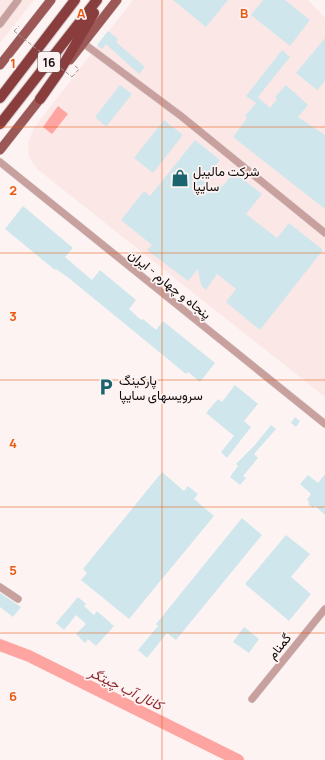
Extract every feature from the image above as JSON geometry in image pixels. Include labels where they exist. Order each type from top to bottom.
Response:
[{"type":"highway","name":"16","points":[[0,98],[74,0]]},
{"type":"highway","name":"16","points":[[0,124],[97,0]]},
{"type":"highway","points":[[40,99],[59,72],[101,0]]},
{"type":"main road","points":[[0,65],[51,0]]},
{"type":"main road","points":[[0,150],[117,0]]},
{"type":"lane","points":[[0,24],[18,0]]},
{"type":"lane","points":[[84,43],[181,116],[325,233]]},
{"type":"lane","name":"پنجاه و چهارم - ایران","points":[[0,162],[325,424]]},
{"type":"lane","points":[[0,587],[18,599]]},
{"type":"lane","name":"گمنام","points":[[252,699],[325,609]]},
{"type":"path","points":[[23,23],[14,31],[72,77],[79,69]]},
{"type":"shaded area","points":[[0,0],[34,0],[0,43]]},
{"type":"shaded area","points":[[133,0],[308,0],[325,18],[325,397],[37,169],[29,157],[28,143],[34,128]]},
{"type":"shaded area","points":[[58,106],[68,114],[52,134],[43,127]]},
{"type":"building","points":[[173,0],[228,0],[206,27]]},
{"type":"building","points":[[263,0],[285,0],[310,20],[290,46],[251,15]]},
{"type":"building","points":[[108,31],[118,39],[116,42],[145,67],[139,74],[106,44],[102,49],[97,45]]},
{"type":"building","points":[[325,38],[325,81],[317,90],[296,73]]},
{"type":"building","points":[[282,50],[290,57],[258,97],[270,108],[277,99],[275,97],[286,85],[308,105],[298,117],[325,135],[325,209],[233,137],[247,118],[245,116],[256,103],[246,96]]},
{"type":"building","points":[[120,85],[132,94],[106,127],[95,117]]},
{"type":"building","points":[[164,120],[183,135],[153,173],[134,158]]},
{"type":"building","points":[[195,140],[220,160],[203,181],[214,190],[219,184],[222,187],[234,172],[262,194],[246,214],[277,238],[289,223],[323,250],[260,330],[226,302],[236,289],[217,274],[206,290],[201,285],[198,269],[188,281],[147,250],[152,245],[121,220],[144,191],[150,196]]},
{"type":"building","points":[[23,206],[73,248],[65,257],[92,280],[100,270],[136,300],[129,309],[141,320],[143,319],[156,330],[163,321],[215,363],[200,382],[188,372],[186,374],[70,279],[56,269],[55,270],[5,229]]},
{"type":"building","points":[[235,385],[258,404],[244,421],[251,427],[227,458],[221,452],[234,436],[206,413],[218,399],[222,402]]},
{"type":"building","points":[[295,417],[300,421],[296,427],[291,423]]},
{"type":"building","points":[[271,425],[276,429],[254,454],[258,458],[243,476],[246,478],[240,485],[230,477],[238,466],[236,464],[254,446]]},
{"type":"building","points":[[162,472],[184,491],[188,486],[198,494],[194,499],[214,516],[129,619],[81,580],[87,573],[83,569]]},
{"type":"building","points":[[325,474],[325,515],[315,506],[313,508],[308,504],[309,502],[307,500],[311,494],[300,484],[308,475],[318,483]]},
{"type":"building","points":[[242,518],[262,535],[176,640],[167,633],[147,658],[138,650],[158,626],[156,624]]},
{"type":"building","points":[[286,535],[310,554],[291,577],[311,594],[289,621],[245,584]]},
{"type":"building","points":[[0,593],[21,607],[13,617],[0,607]]},
{"type":"building","points":[[78,597],[86,604],[84,606],[94,615],[97,611],[114,626],[96,646],[88,639],[85,643],[76,634],[86,624],[76,615],[64,630],[56,623]]},
{"type":"building","points":[[244,627],[259,639],[249,653],[233,642]]},
{"type":"waterway","name":"کانال آب چیتگر","points":[[0,645],[29,656],[238,760]]},
{"type":"place","name":"شرکت مالیبل سایپا","points":[[180,178]]},
{"type":"place","name":"پارکینگ سرویسهای سایپا","points":[[106,387]]}]
